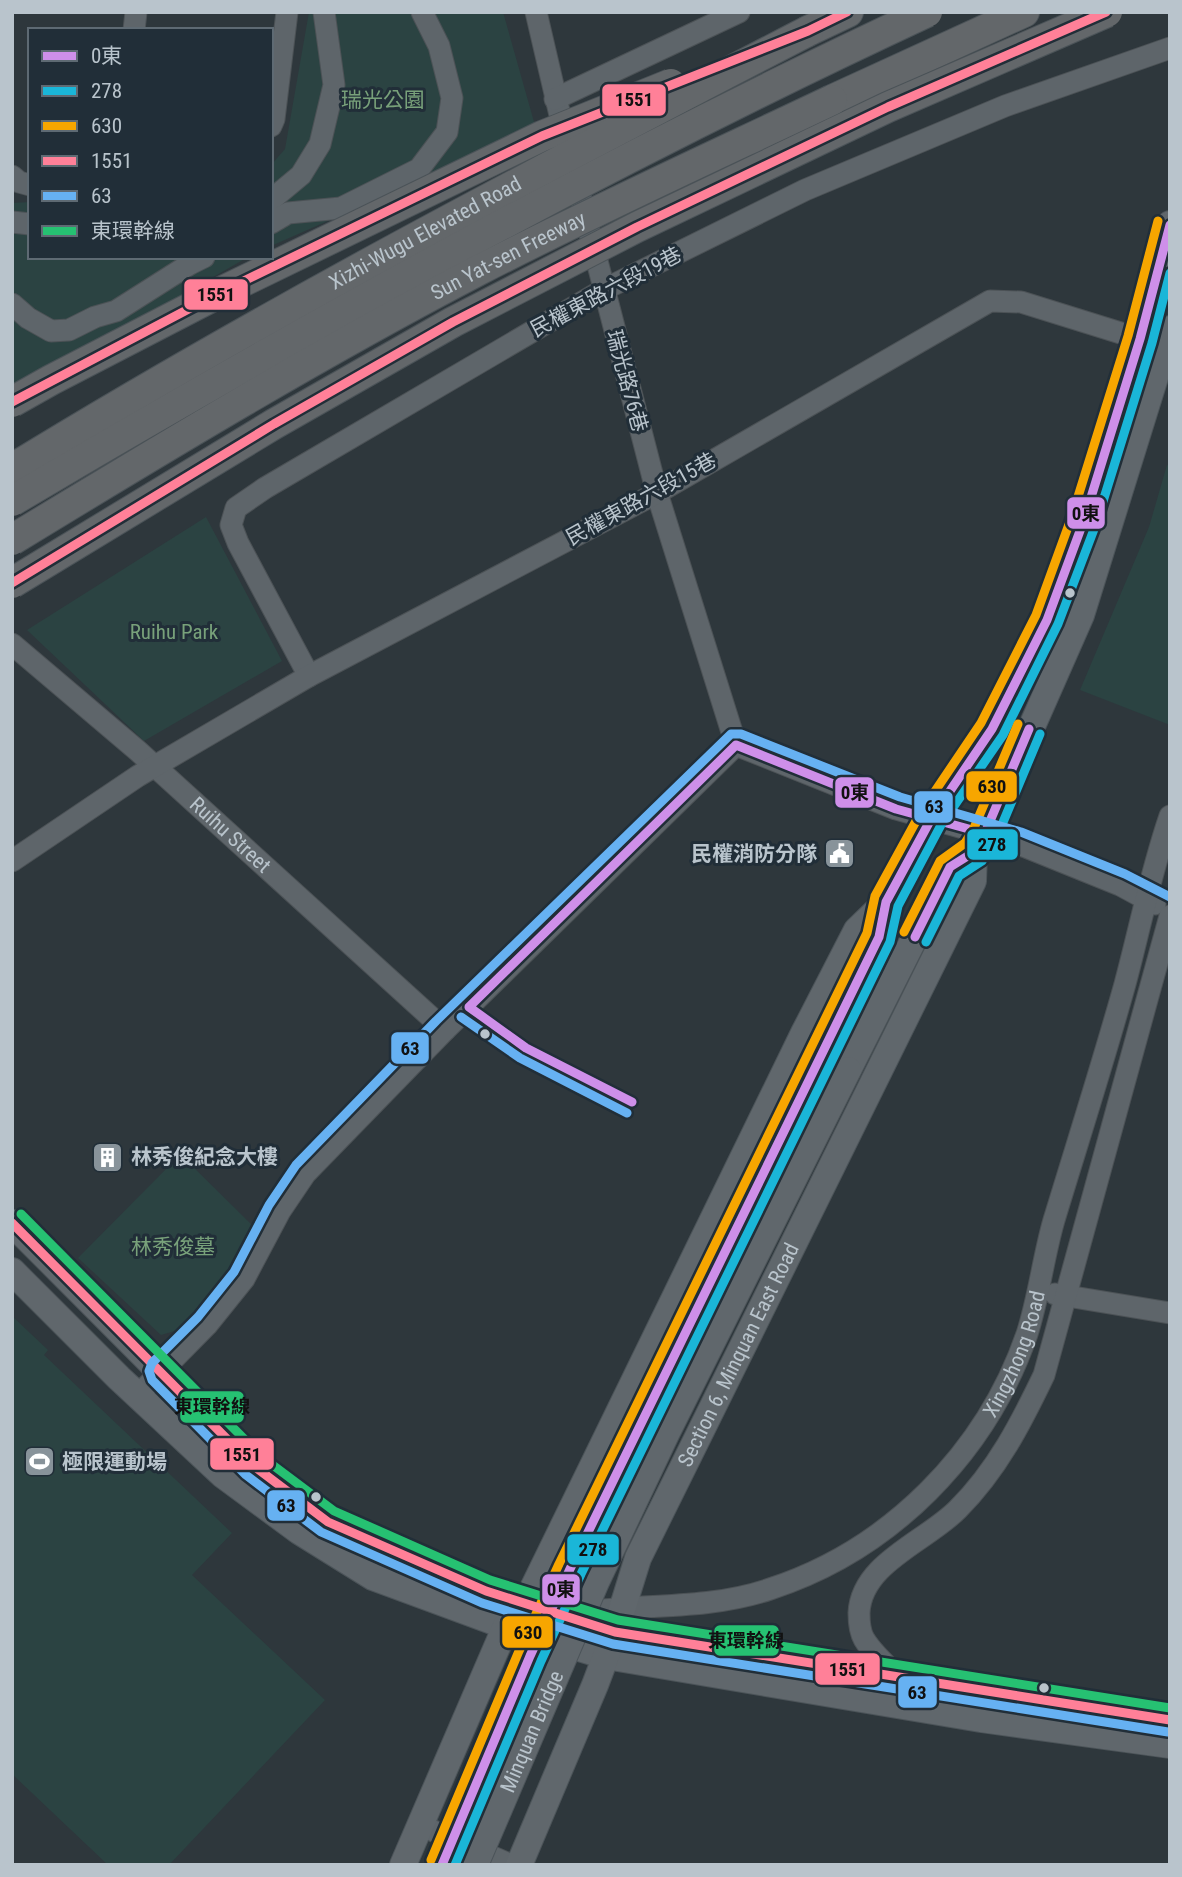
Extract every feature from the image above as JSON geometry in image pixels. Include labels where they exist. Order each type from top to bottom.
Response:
[{"type":"highway","name":"Xizhi-Wugu Elevated Road","points":[[12,469],[271,316],[413,237],[848,12]]},
{"type":"highway","name":"Sun Yat-sen Freeway","points":[[12,501],[204,387],[447,253],[793,74],[927,12]]},
{"type":"highway","name":"Sun Yat-sen Freeway","points":[[12,540],[248,398],[481,269],[832,100],[1024,12]]},
{"type":"highway","points":[[12,583],[274,424],[453,322],[637,227],[876,113],[1107,12]]},
{"type":"highway","points":[[12,402],[219,293],[542,136],[808,31]]},
{"type":"main road","points":[[403,1865],[506,1626],[524,1605],[804,1033],[858,930],[886,902],[931,819],[992,729],[1047,620],[1084,520],[1140,339],[1170,224]]},
{"type":"main road","name":"Section 6, Minquan East Road","points":[[520,1865],[614,1632],[638,1558],[973,881],[980,842],[1081,615],[1170,329]]},
{"type":"main road","name":"Section 6, Minquan East Road","points":[[848,1070],[950,867],[980,842]]},
{"type":"main road","name":"Minquan Bridge","points":[[442,1865],[569,1569],[821,1058],[878,937],[886,902]]},
{"type":"main road","name":"Minquan Bridge","points":[[475,1865],[596,1582],[667,1432],[848,1070]]},
{"type":"main road","points":[[12,1223],[254,1466],[328,1522],[486,1591],[614,1632],[981,1719],[1170,1745]]},
{"type":"main road","points":[[12,1271],[223,1475],[299,1531],[373,1577],[506,1626],[614,1632],[1170,1720]]},
{"type":"street","points":[[273,121],[287,12]]},
{"type":"street","points":[[273,198],[301,175],[320,145],[334,85],[324,12]]},
{"type":"street","points":[[273,222],[288,213],[341,208],[419,169],[447,132],[452,98],[439,46],[422,12]]},
{"type":"street","name":"瑞光路76巷","points":[[536,12],[603,290],[657,493],[736,746]]},
{"type":"street","points":[[555,99],[739,12]]},
{"type":"street","name":"民權東路六段19巷","points":[[309,676],[238,543],[231,526],[236,508],[265,488],[603,290],[805,190],[1005,106],[1170,48]]},
{"type":"street","points":[[12,176],[28,184]]},
{"type":"street","points":[[12,303],[28,318],[51,331],[69,330],[95,317],[116,311],[200,259]]},
{"type":"street","name":"民權東路六段15巷","points":[[12,861],[154,767],[309,676],[657,493],[990,301],[1021,302],[1140,339]]},
{"type":"street","name":"Ruihu Street","points":[[12,644],[154,767],[445,1030]]},
{"type":"street","points":[[138,1395],[207,1325],[244,1279],[280,1210],[305,1174],[445,1030],[736,746],[896,809],[931,819],[980,842],[1120,885],[1170,911]]},
{"type":"street","name":"Xingzhong Road","points":[[614,1632],[709,1603],[768,1590],[808,1575],[846,1556],[887,1527],[924,1498],[956,1464],[1011,1374],[1027,1333],[1039,1291],[1046,1245],[1107,1048],[1154,862],[1170,817]]},
{"type":"street","name":"Xingzhong Road","points":[[900,1678],[863,1637],[859,1621],[864,1589],[874,1574],[957,1510],[990,1472],[1019,1428],[1044,1375],[1170,916]]},
{"type":"street","points":[[1039,1291],[1170,1313]]},
{"type":"street","points":[[587,1479],[660,1513]]},
{"type":"street","points":[[420,1825],[511,1865]]},
{"type":"green space","name":"瑞光公園","points":[[309,12],[503,12],[536,129],[273,245],[273,163],[285,149]]},
{"type":"green space","points":[[28,202],[28,259],[245,259],[12,393],[12,203]]},
{"type":"green space","points":[[1167,465],[1170,466],[1170,725],[1080,690],[1149,527]]},
{"type":"green space","name":"Ruihu Park","points":[[206,517],[282,661],[144,741],[27,630]]},
{"type":"green space","name":"林秀俊墓","points":[[183,1157],[254,1227],[224,1282],[178,1330],[161,1335],[78,1258],[167,1168]]},
{"type":"green space","points":[[12,1316],[48,1350],[44,1355],[232,1533],[192,1575],[325,1700],[169,1865],[108,1865],[12,1774]]},
{"type":"transit line","name":"1551","points":[[12,402],[219,293],[542,136],[808,31],[847,12]]},
{"type":"transit line","name":"1551","points":[[12,583],[274,424],[453,322],[637,227],[888,107],[1106,12]]},
{"type":"transit line","name":"630","points":[[431,1860],[519,1651],[559,1564],[867,933],[875,896],[921,812],[981,723],[1036,615],[1072,516],[1128,336],[1158,221]]},
{"type":"transit line","name":"0東","points":[[442,1865],[530,1656],[570,1569],[879,937],[886,902],[931,819],[992,729],[1047,620],[1084,520],[1140,339],[1170,225]]},
{"type":"transit line","name":"278","points":[[455,1865],[541,1661],[581,1574],[890,942],[898,906],[941,825],[1003,735],[1058,624],[1096,524],[1152,343],[1170,273]]},
{"type":"transit line","name":"630","points":[[904,932],[940,861],[965,843],[974,828],[1018,724]]},
{"type":"transit line","name":"0東","points":[[915,937],[950,867],[974,852],[985,833],[1029,729]]},
{"type":"transit line","name":"63","points":[[1168,1732],[613,1644],[482,1603],[321,1532],[246,1475],[152,1380],[149,1371],[152,1363],[198,1317],[234,1272],[269,1205],[296,1165],[436,1021],[731,734],[741,734],[900,797],[1021,832],[1125,874],[1170,897]]},
{"type":"transit line","name":"278","points":[[926,942],[959,876],[982,861],[996,839],[1040,734]]},
{"type":"transit line","name":"0東","points":[[736,745],[896,809],[976,831]]},
{"type":"transit line","name":"0東","points":[[469,1007],[736,745]]},
{"type":"transit line","name":"0東","points":[[469,1007],[526,1048],[632,1102]]},
{"type":"transit line","name":"63","points":[[461,1017],[520,1058],[627,1113]]},
{"type":"transit line","name":"東環幹線","points":[[21,1214],[262,1457],[334,1511],[490,1580],[618,1620],[1170,1708]]},
{"type":"transit line","name":"1551","points":[[12,1223],[254,1466],[328,1522],[486,1591],[615,1632],[1170,1720]]},
{"type":"place","name":"民權消防分隊","points":[[840,854]]},
{"type":"place","name":"林秀俊紀念大樓","points":[[108,1157]]},
{"type":"place","name":"極限運動場","points":[[39,1462]]}]
